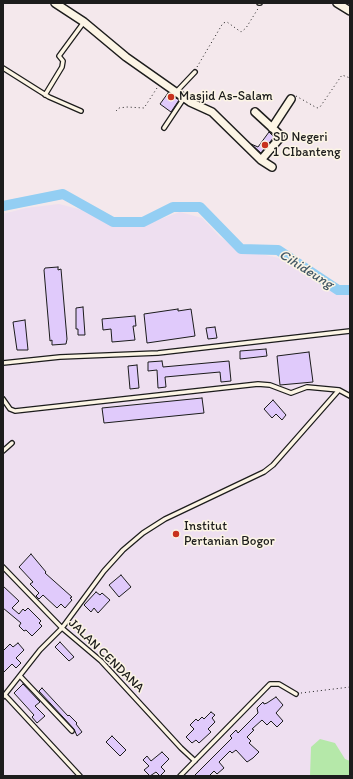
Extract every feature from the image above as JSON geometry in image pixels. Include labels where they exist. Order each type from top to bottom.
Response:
[{"type":"street","points":[[55,3],[84,22],[126,57],[185,98],[197,106],[206,108],[212,112],[260,160],[272,167]]},
{"type":"street","points":[[337,3],[350,11]]},
{"type":"street","points":[[272,128],[291,99]]},
{"type":"street","points":[[255,112],[280,136],[260,160]]},
{"type":"lane","points":[[45,95],[62,67],[63,61],[59,56],[84,22]]},
{"type":"lane","points":[[3,68],[45,95],[81,112]]},
{"type":"lane","points":[[177,91],[195,72]]},
{"type":"lane","points":[[164,128],[185,98]]},
{"type":"lane","points":[[3,363],[60,357],[158,353],[350,331]]},
{"type":"lane","points":[[3,399],[10,408],[16,411],[258,384],[270,385],[291,393],[307,387],[339,390],[350,396]]},
{"type":"lane","points":[[80,776],[4,696],[40,650],[62,628],[104,571],[123,550],[143,533],[165,519],[264,472],[273,465],[339,390]]},
{"type":"lane","points":[[3,451],[12,443]]},
{"type":"lane","name":"JALAN CENDANA","points":[[3,567],[62,628],[100,661],[195,761]]},
{"type":"lane","points":[[20,676],[72,732]]},
{"type":"lane","points":[[180,776],[270,684],[279,684],[296,694]]},
{"type":"path","points":[[195,72],[224,23],[227,22],[241,32],[255,14],[259,3]]},
{"type":"path","points":[[291,99],[296,96],[317,108],[320,107],[342,75],[350,78]]},
{"type":"path","points":[[116,111],[119,108],[127,107],[144,108],[161,80]]},
{"type":"path","points":[[296,694],[350,687]]},
{"type":"shaded area","name":"Institut Pertanian Bogor","points":[[59,204],[121,220],[147,224],[180,212],[202,218],[220,237],[238,249],[283,259],[350,292],[350,776],[3,776],[3,214],[26,208]]},
{"type":"green space","points":[[320,739],[335,743],[345,759],[350,761],[350,776],[310,776],[311,747]]},
{"type":"building","name":"Masjid As-Salam","points":[[168,93],[179,100],[171,112],[160,104]]},
{"type":"building","points":[[269,132],[274,137],[261,153],[251,144],[258,147]]},
{"type":"building","points":[[58,267],[58,270],[61,269],[67,339],[66,344],[52,345],[52,340],[50,341],[44,270],[45,268]]},
{"type":"building","points":[[83,307],[85,335],[78,335],[78,329],[76,329],[76,308]]},
{"type":"building","points":[[178,309],[178,311],[191,309],[195,336],[147,343],[144,314]]},
{"type":"building","points":[[135,316],[136,326],[133,326],[135,340],[112,342],[111,329],[103,330],[102,319]]},
{"type":"building","points":[[25,320],[28,350],[17,350],[13,322]]},
{"type":"building","points":[[215,327],[217,338],[208,339],[206,328]]},
{"type":"building","points":[[266,349],[267,356],[240,359],[240,351]]},
{"type":"building","points":[[309,352],[313,382],[280,385],[277,356]]},
{"type":"building","points":[[162,361],[163,367],[229,361],[231,381],[221,382],[220,372],[165,377],[166,387],[158,388],[157,370],[148,371],[148,362]]},
{"type":"building","points":[[137,365],[139,388],[130,389],[128,366]]},
{"type":"building","points":[[202,398],[204,413],[104,423],[102,408]]},
{"type":"building","points":[[273,400],[286,415],[282,420],[276,414],[272,418],[264,409]]},
{"type":"building","points":[[31,554],[46,572],[45,573],[72,597],[70,598],[72,600],[65,608],[61,604],[57,608],[43,595],[39,599],[36,596],[39,593],[30,584],[33,582],[19,567]]},
{"type":"building","points":[[121,575],[131,587],[119,597],[109,585]]},
{"type":"building","points":[[3,586],[19,601],[12,608],[19,614],[23,609],[25,611],[28,608],[41,621],[39,623],[42,626],[32,636],[26,630],[24,631],[19,626],[21,623],[3,608]]},
{"type":"building","points":[[96,592],[100,595],[102,593],[110,600],[98,613],[94,608],[91,612],[84,605]]},
{"type":"building","points":[[60,642],[74,657],[69,661],[55,647]]},
{"type":"building","points":[[18,643],[24,650],[16,658],[21,663],[16,668],[12,664],[3,673],[3,651],[10,644],[13,647]]},
{"type":"building","points":[[23,684],[40,702],[35,706],[45,716],[37,723],[32,717],[34,715],[14,693]]},
{"type":"building","points":[[42,688],[68,716],[69,715],[77,723],[76,724],[82,732],[77,736],[74,729],[39,691]]},
{"type":"building","points":[[276,697],[283,705],[276,713],[283,721],[277,727],[271,721],[267,725],[262,720],[252,729],[254,730],[247,737],[251,741],[249,743],[259,752],[253,758],[247,762],[236,750],[232,753],[230,751],[219,762],[224,768],[217,774],[214,771],[209,776],[194,776],[232,738],[230,736],[236,730],[238,733],[258,713],[257,708],[263,702],[264,704],[267,703]]},
{"type":"building","points":[[211,712],[215,715],[212,718],[215,722],[208,729],[211,732],[199,743],[196,740],[192,743],[186,737],[194,729],[190,725],[196,719],[198,721],[202,717],[204,719]]},
{"type":"building","points":[[112,736],[126,750],[120,756],[106,742]]},
{"type":"building","points":[[162,752],[169,759],[161,767],[165,771],[160,776],[156,772],[150,776],[144,770],[149,766],[143,760],[147,756],[151,761]]},
{"type":"waterway","name":"Cihideung","points":[[3,206],[63,194],[113,222],[143,222],[173,207],[200,207],[241,249],[278,250],[338,290],[350,290]]},
{"type":"place","name":"Masjid As-Salam","points":[[171,97]]},
{"type":"place","name":"SD Negeri 1 CIbanteng","points":[[265,145]]},
{"type":"place","name":"Institut Pertanian Bogor","points":[[176,534]]}]
